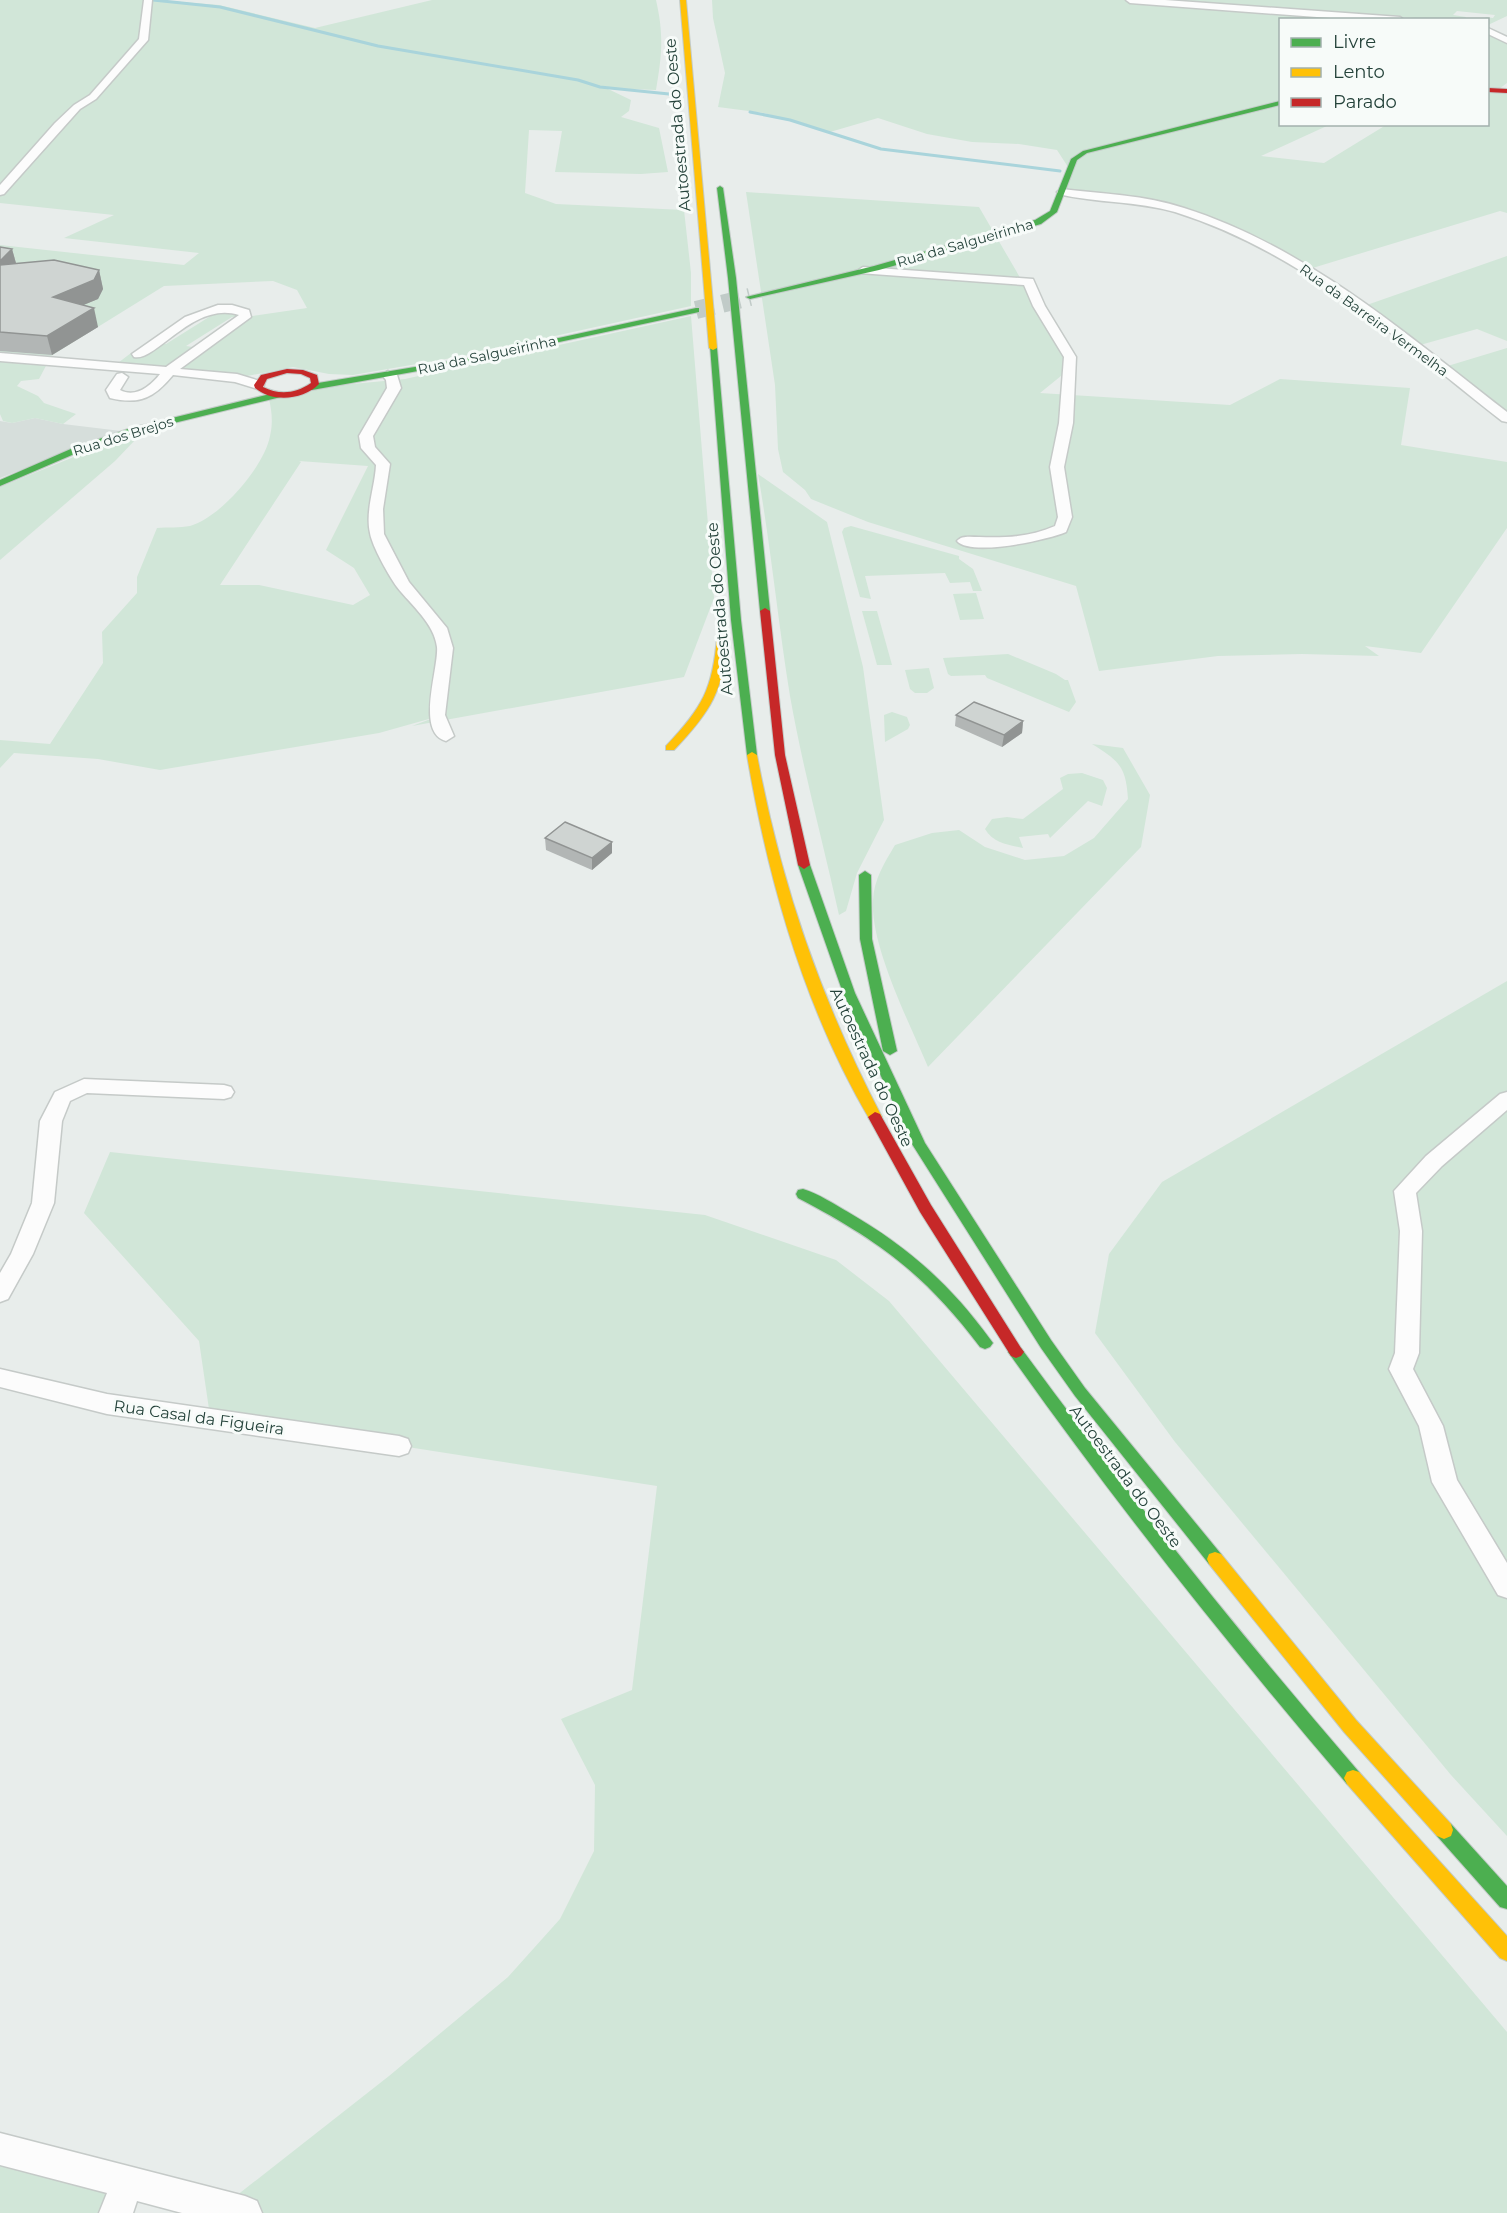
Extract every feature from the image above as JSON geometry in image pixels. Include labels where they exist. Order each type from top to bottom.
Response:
[{"type":"main road","name":"Autoestrada do Oeste","points":[[683,0],[745,713],[765,824],[786,906],[819,997],[865,1097],[925,1208],[980,1297],[1069,1430],[1184,1578],[1257,1666],[1328,1750],[1507,1951]]},
{"type":"main road","points":[[1489,90],[1507,91]]},
{"type":"main road","name":"Rua da Salgueirinha","points":[[750,297],[863,271],[1038,222],[1053,212],[1074,159],[1085,152],[1279,104]]},
{"type":"main road","name":"Autoestrada do Oeste","points":[[718,173],[732,278],[738,357],[780,755],[804,864],[849,993],[919,1144],[1046,1344],[1080,1392],[1350,1726],[1507,1900]]},
{"type":"main road","name":"Rua da Salgueirinha","points":[[278,395],[298,394],[313,382],[387,375],[696,310]]},
{"type":"main road","points":[[738,357],[752,386],[765,466]]},
{"type":"main road","points":[[250,401],[264,377],[271,374],[296,371],[313,382]]},
{"type":"main road","points":[[259,387],[278,395]]},
{"type":"main road","name":"Rua dos Brejos","points":[[0,483],[76,450],[134,430],[278,395]]},
{"type":"main road","points":[[670,748],[704,711],[715,692],[722,663],[722,604],[732,579]]},
{"type":"main road","points":[[866,875],[866,939],[904,1111]]},
{"type":"main road","points":[[803,1194],[875,1232],[906,1255],[968,1318],[993,1355]]},
{"type":"main road","points":[[1035,1405],[1069,1430]]},
{"type":"street","points":[[0,192],[58,124],[77,107],[93,97],[143,40],[146,28],[145,5],[148,0]]},
{"type":"street","points":[[1130,0],[1373,18]]},
{"type":"street","points":[[1489,27],[1507,27]]},
{"type":"street","points":[[1489,31],[1507,40]]},
{"type":"street","name":"Rua da Barreira Vermelha","points":[[1062,192],[1176,209],[1233,230],[1269,247],[1341,293],[1507,417]]},
{"type":"street","points":[[863,271],[1029,282],[1039,306],[1070,357],[1066,423],[1058,467],[1065,517],[1061,529],[1044,538],[1001,542],[964,541]]},
{"type":"street","points":[[122,377],[113,390],[115,394],[127,397],[152,391],[168,372],[190,354],[239,322],[245,317],[245,313],[236,308],[213,308],[142,351],[190,354]]},
{"type":"street","points":[[0,357],[237,378],[271,374]]},
{"type":"street","points":[[387,375],[392,378],[394,388],[366,436],[368,448],[383,464],[376,509],[377,534],[402,583],[439,628],[445,648],[437,715],[446,736]]},
{"type":"street","points":[[237,378],[259,387]]},
{"type":"street","points":[[0,1293],[22,1254],[43,1203],[51,1121],[62,1097],[84,1086],[224,1092]]},
{"type":"street","points":[[1507,1100],[1434,1161],[1405,1191],[1411,1231],[1407,1353],[1401,1369],[1431,1426],[1445,1482],[1507,1587]]},
{"type":"street","name":"Rua Casal da Figueira","points":[[0,1378],[107,1404],[399,1446]]},
{"type":"street","points":[[0,2149],[122,2198],[245,2213]]},
{"type":"shaded area","points":[[35,418],[121,431],[0,478],[0,421],[12,423]]},
{"type":"green space","points":[[0,0],[157,0],[219,5],[315,28],[432,0],[656,0],[661,45],[656,90],[606,88],[631,100],[629,111],[621,117],[659,128],[668,172],[641,174],[555,172],[562,131],[529,130],[525,193],[556,204],[684,210],[691,273],[691,306],[463,356],[353,375],[329,374],[293,367],[237,378],[114,366],[131,353],[138,354],[156,342],[166,344],[225,307],[246,317],[307,308],[297,290],[273,281],[164,286],[51,356],[0,354],[0,245],[184,265],[199,253],[64,238],[114,215],[0,203]],"holes":[[[232,317],[241,319],[199,348],[186,346]]]},
{"type":"green space","points":[[712,0],[1127,0],[1368,18],[1279,18],[1279,126],[1327,126],[1261,156],[1324,163],[1384,126],[1489,126],[1489,35],[1507,43],[1507,83],[1499,89],[1507,92],[1507,213],[1500,211],[1306,270],[1269,247],[1176,209],[1062,192],[1070,170],[1057,150],[1019,144],[972,142],[927,134],[878,118],[830,132],[764,113],[718,107],[725,73],[713,18]]},
{"type":"green space","points":[[1151,0],[1507,0],[1507,16],[1489,25],[1489,18],[1485,18],[1486,17],[1493,18],[1495,15],[1457,11],[1453,15],[1466,18],[1415,18]]},
{"type":"green space","points":[[746,192],[979,207],[1072,367],[1040,393],[1230,405],[1280,379],[1410,388],[1401,445],[1507,462],[1507,528],[1421,653],[1365,646],[1379,656],[1302,654],[1218,656],[1099,671],[1076,586],[868,522],[811,499],[805,490],[783,472],[778,449],[775,385]]},
{"type":"green space","points":[[1507,256],[1507,341],[1477,329],[1413,347],[1361,307]]},
{"type":"green space","points":[[691,316],[714,598],[684,677],[412,726],[436,717],[379,733],[160,770],[98,759],[14,753],[0,768],[0,740],[50,744],[103,663],[102,632],[137,593],[137,577],[157,528],[186,527],[202,521],[227,502],[250,476],[270,436],[272,418],[269,399],[342,385],[405,379]],"holes":[[[299,461],[368,466],[326,550],[354,568],[370,595],[353,605],[259,585],[220,585],[301,462]]]},
{"type":"green space","points":[[1507,348],[1507,414],[1441,368]]},
{"type":"green space","points":[[0,357],[49,360],[39,379],[21,381],[17,386],[38,396],[44,403],[76,414],[63,424],[35,418],[12,423],[3,421],[0,414]]},
{"type":"green space","points":[[135,432],[136,439],[115,461],[0,560],[0,487]]},
{"type":"green space","points":[[758,474],[827,522],[863,667],[884,820],[857,873],[846,911],[839,915],[795,724]]},
{"type":"green space","points":[[851,526],[959,556],[959,559],[973,569],[982,591],[973,591],[970,582],[950,583],[945,573],[865,576],[871,599],[860,597],[842,532],[844,528]]},
{"type":"green space","points":[[976,593],[984,619],[960,620],[953,594]]},
{"type":"green space","points":[[862,611],[877,611],[892,665],[877,665]]},
{"type":"green space","points":[[1008,654],[1068,680],[1076,702],[1069,712],[987,678],[985,675],[951,676],[948,674],[943,658]]},
{"type":"green space","points":[[929,668],[934,688],[927,693],[915,693],[910,689],[905,670]]},
{"type":"green space","points":[[892,712],[907,717],[910,725],[908,729],[885,742],[884,715]]},
{"type":"green space","points":[[1092,744],[1123,748],[1150,795],[1141,847],[928,1067],[884,962],[878,939],[873,900],[875,885],[884,864],[895,845],[932,833],[959,830],[985,847],[1025,860],[1064,856],[1094,838],[1128,799],[1123,772],[1115,760]]},
{"type":"green space","points":[[1082,773],[1103,780],[1107,788],[1102,806],[1088,801],[1050,838],[1048,834],[1019,837],[1023,848],[997,840],[988,834],[985,829],[992,819],[1007,817],[1023,819],[1063,789],[1060,778],[1068,774]]},
{"type":"green space","points":[[1507,981],[1507,1836],[1451,1775],[1175,1442],[1095,1333],[1109,1254],[1162,1182]]},
{"type":"green space","points":[[110,1152],[705,1215],[836,1260],[889,1301],[1507,2032],[1507,2213],[245,2213],[222,2207],[389,2076],[508,1977],[560,1919],[594,1851],[595,1785],[561,1719],[632,1690],[657,1486],[210,1416],[199,1341],[84,1213]]},
{"type":"green space","points":[[0,2149],[128,2183],[115,2213],[0,2213]]},
{"type":"building","points":[[0,247],[12,249],[0,261]]},
{"type":"building","points":[[54,260],[99,270],[94,280],[53,297],[94,308],[47,336],[0,332],[0,265]]},
{"type":"building","points":[[974,702],[1023,721],[1004,735],[956,715]]},
{"type":"building","points":[[565,822],[612,842],[592,858],[545,838]]},
{"type":"waterway","points":[[153,0],[220,7],[378,46],[578,80],[600,87],[669,94]]},
{"type":"waterway","points":[[750,112],[790,120],[881,149],[1060,171]]},
{"type":"tunnel","points":[[696,310],[750,297]]},
{"type":"traffic: fast","points":[[750,297],[876,268],[1038,222],[1053,212],[1074,159],[1085,152],[1279,103]]},
{"type":"traffic: fast","points":[[720,188],[732,278],[765,611]]},
{"type":"traffic: fast","points":[[312,387],[457,362],[696,310]]},
{"type":"traffic: fast","points":[[713,348],[736,620],[752,755]]},
{"type":"traffic: fast","points":[[0,483],[76,450],[134,430],[278,395]]},
{"type":"traffic: fast","points":[[804,865],[849,993],[919,1144],[1046,1344],[1080,1392],[1215,1559]]},
{"type":"traffic: fast","points":[[865,875],[866,939],[890,1051]]},
{"type":"traffic: fast","points":[[803,1194],[858,1224],[905,1256],[946,1294],[985,1343]]},
{"type":"traffic: fast","points":[[1016,1352],[1096,1462],[1179,1569],[1353,1778]]},
{"type":"traffic: fast","points":[[1444,1830],[1507,1900]]},
{"type":"traffic: slow","points":[[683,0],[713,348]]},
{"type":"traffic: slow","points":[[670,748],[694,722],[710,698],[718,672],[722,636]]},
{"type":"traffic: slow","points":[[752,755],[771,849],[798,941],[833,1030],[875,1117]]},
{"type":"traffic: slow","points":[[1215,1559],[1350,1726],[1444,1830]]},
{"type":"traffic: slow","points":[[1353,1778],[1507,1951]]},
{"type":"traffic: jam","points":[[1489,90],[1507,91]]},
{"type":"traffic: jam","points":[[287,371],[303,372],[314,377],[315,384],[302,392],[288,395],[273,394],[259,388],[258,385],[264,377],[287,371]]},
{"type":"traffic: jam","points":[[765,611],[780,755],[804,865]]},
{"type":"traffic: jam","points":[[875,1117],[925,1208],[1016,1352]]}]
